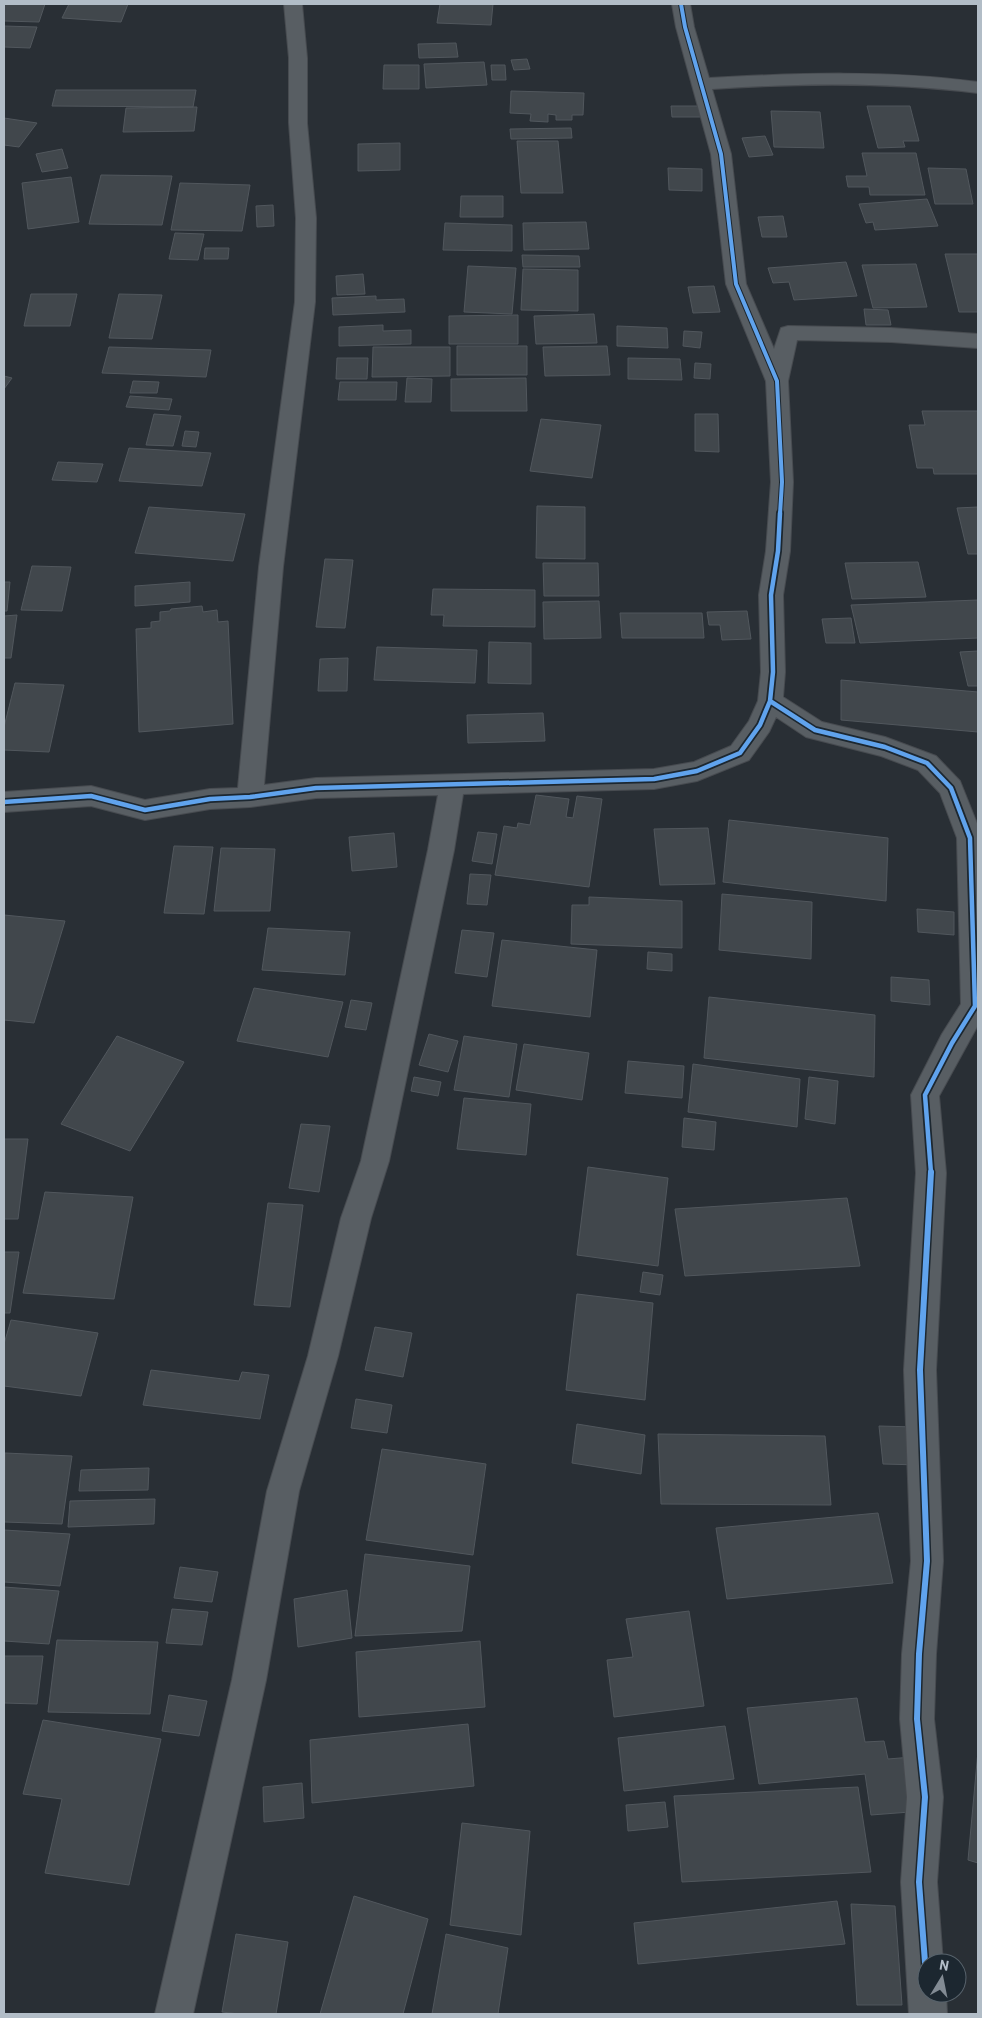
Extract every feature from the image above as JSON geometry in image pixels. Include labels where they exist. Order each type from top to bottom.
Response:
[{"type":"street","points":[[250,797],[272,558],[305,302],[306,218],[298,124],[298,58],[292,4]]},
{"type":"street","points":[[4,802],[91,796],[145,810],[210,799],[250,797],[316,788],[654,779],[697,771],[740,753],[760,725],[770,701],[773,672],[771,595],[778,551],[782,482],[780,412],[776,381],[736,284],[721,154],[685,27],[681,4]]},
{"type":"street","points":[[701,84],[801,78],[869,78],[978,87]]},
{"type":"street","points":[[776,381],[788,333],[882,335],[978,341]]},
{"type":"street","points":[[770,701],[815,730],[885,747],[927,763],[951,788],[970,838],[975,1006],[952,1042],[925,1095],[931,1173],[920,1370],[927,1560],[919,1654],[917,1719],[925,1797],[919,1882],[924,1953]]},
{"type":"street","points":[[174,2014],[249,1680],[283,1491],[323,1356],[356,1218],[375,1160],[441,850],[452,784]]},
{"type":"building","points":[[4,4],[45,4],[39,22],[4,21]]},
{"type":"building","points":[[69,4],[128,4],[121,22],[62,18]]},
{"type":"building","points":[[440,4],[493,4],[491,25],[437,23]]},
{"type":"building","points":[[4,26],[37,27],[30,48],[4,47]]},
{"type":"building","points":[[456,43],[458,57],[419,58],[418,44]]},
{"type":"building","points":[[527,59],[530,69],[514,70],[511,60]]},
{"type":"building","points":[[484,62],[487,85],[426,88],[424,64]]},
{"type":"building","points":[[384,65],[419,65],[419,89],[383,89]]},
{"type":"building","points":[[491,65],[505,65],[506,80],[492,80]]},
{"type":"building","points":[[56,90],[196,90],[193,107],[52,106]]},
{"type":"building","points":[[511,91],[584,93],[583,115],[572,115],[572,120],[556,120],[556,115],[548,114],[548,122],[530,121],[531,114],[510,113]]},
{"type":"building","points":[[671,106],[700,106],[701,117],[672,117]]},
{"type":"building","points":[[867,106],[910,106],[919,141],[903,141],[905,147],[878,148]]},
{"type":"building","points":[[197,107],[194,131],[123,132],[126,108]]},
{"type":"building","points":[[771,111],[820,112],[824,148],[774,147]]},
{"type":"building","points":[[4,118],[37,123],[19,147],[4,145]]},
{"type":"building","points":[[571,128],[572,138],[511,139],[510,129]]},
{"type":"building","points":[[765,136],[773,155],[749,157],[742,138]]},
{"type":"building","points":[[517,141],[558,141],[563,193],[521,193]]},
{"type":"building","points":[[400,143],[400,170],[358,171],[358,144]]},
{"type":"building","points":[[62,149],[68,168],[42,172],[36,154]]},
{"type":"building","points":[[862,153],[916,153],[925,195],[870,195],[869,187],[848,187],[846,176],[867,176]]},
{"type":"building","points":[[668,168],[702,169],[702,191],[669,190]]},
{"type":"building","points":[[928,168],[966,169],[973,204],[935,204]]},
{"type":"building","points":[[101,175],[172,176],[162,225],[89,224]]},
{"type":"building","points":[[71,177],[79,222],[28,229],[22,183]]},
{"type":"building","points":[[180,183],[250,185],[242,231],[171,230]]},
{"type":"building","points":[[461,196],[503,196],[503,217],[460,217]]},
{"type":"building","points":[[927,199],[938,226],[875,230],[873,222],[866,223],[859,204]]},
{"type":"building","points":[[273,205],[274,226],[257,227],[256,206]]},
{"type":"building","points":[[783,216],[787,237],[762,237],[758,217]]},
{"type":"building","points":[[586,222],[589,249],[524,250],[523,223]]},
{"type":"building","points":[[445,223],[512,225],[512,251],[443,250]]},
{"type":"building","points":[[175,233],[204,234],[198,260],[169,259]]},
{"type":"building","points":[[205,248],[229,248],[228,259],[204,259]]},
{"type":"building","points":[[945,254],[978,254],[978,312],[959,312]]},
{"type":"building","points":[[522,255],[579,256],[580,267],[523,267]]},
{"type":"building","points":[[846,262],[857,296],[794,300],[789,282],[773,283],[768,268]]},
{"type":"building","points":[[916,264],[927,307],[873,308],[862,265]]},
{"type":"building","points":[[468,266],[516,268],[512,314],[464,312]]},
{"type":"building","points":[[523,269],[578,270],[578,311],[521,310]]},
{"type":"building","points":[[363,274],[365,294],[337,295],[336,276]]},
{"type":"building","points":[[714,286],[720,312],[693,313],[688,287]]},
{"type":"building","points":[[31,294],[77,294],[70,326],[24,326]]},
{"type":"building","points":[[119,294],[162,295],[152,339],[109,338]]},
{"type":"building","points":[[376,296],[376,300],[404,299],[405,312],[333,315],[332,298]]},
{"type":"building","points":[[864,309],[888,310],[891,325],[866,325]]},
{"type":"building","points":[[594,314],[597,343],[536,344],[534,316]]},
{"type":"building","points":[[518,315],[518,344],[449,344],[449,316]]},
{"type":"building","points":[[383,325],[383,331],[411,330],[411,344],[339,346],[339,327]]},
{"type":"building","points":[[617,326],[667,328],[668,348],[617,346]]},
{"type":"building","points":[[684,331],[702,332],[700,348],[683,346]]},
{"type":"building","points":[[457,346],[527,346],[527,375],[457,375]]},
{"type":"building","points":[[607,346],[610,375],[545,376],[543,347]]},
{"type":"building","points":[[109,347],[211,350],[206,377],[102,373]]},
{"type":"building","points":[[373,347],[450,347],[450,376],[372,377]]},
{"type":"building","points":[[337,358],[368,358],[367,379],[336,379]]},
{"type":"building","points":[[628,358],[680,359],[682,380],[628,379]]},
{"type":"building","points":[[695,363],[711,364],[710,379],[694,378]]},
{"type":"building","points":[[4,376],[12,378],[4,389]]},
{"type":"building","points":[[407,378],[432,379],[431,402],[405,402]]},
{"type":"building","points":[[526,378],[527,411],[451,411],[451,379]]},
{"type":"building","points":[[133,381],[159,382],[157,393],[130,393]]},
{"type":"building","points":[[340,382],[397,382],[396,400],[338,400]]},
{"type":"building","points":[[130,396],[172,399],[169,410],[126,407]]},
{"type":"building","points":[[922,411],[978,411],[978,474],[934,474],[933,468],[917,468],[909,425],[925,425]]},
{"type":"building","points":[[154,414],[181,416],[173,446],[146,445]]},
{"type":"building","points":[[695,414],[718,414],[719,452],[695,451]]},
{"type":"building","points":[[541,419],[601,425],[592,478],[530,471]]},
{"type":"building","points":[[185,431],[199,432],[196,447],[182,446]]},
{"type":"building","points":[[129,448],[211,453],[202,486],[119,481]]},
{"type":"building","points":[[58,462],[103,464],[97,482],[52,480]]},
{"type":"building","points":[[537,506],[585,507],[585,559],[536,558]]},
{"type":"building","points":[[149,507],[245,514],[233,561],[135,553]]},
{"type":"building","points":[[978,507],[978,554],[968,554],[957,508]]},
{"type":"building","points":[[325,559],[353,560],[345,628],[316,627]]},
{"type":"building","points":[[918,562],[926,597],[852,599],[845,563]]},
{"type":"building","points":[[543,563],[598,563],[599,596],[544,596]]},
{"type":"building","points":[[32,566],[71,567],[62,611],[21,610]]},
{"type":"building","points":[[4,582],[10,582],[7,611],[4,611]]},
{"type":"building","points":[[190,582],[190,602],[135,606],[135,586]]},
{"type":"building","points":[[433,589],[535,590],[535,627],[443,626],[444,615],[431,615]]},
{"type":"building","points":[[978,600],[978,638],[860,643],[851,605]]},
{"type":"building","points":[[599,601],[601,638],[544,639],[543,602]]},
{"type":"building","points":[[202,606],[203,612],[217,610],[218,622],[228,621],[233,724],[139,732],[136,629],[151,628],[151,622],[160,621],[160,612]]},
{"type":"building","points":[[747,611],[751,639],[722,640],[720,625],[709,625],[707,612]]},
{"type":"building","points":[[620,613],[702,613],[704,638],[622,638]]},
{"type":"building","points":[[17,615],[11,658],[4,658],[4,616]]},
{"type":"building","points":[[851,618],[855,643],[826,643],[822,619]]},
{"type":"building","points":[[489,642],[531,643],[531,684],[488,683]]},
{"type":"building","points":[[377,647],[477,650],[475,683],[374,680]]},
{"type":"building","points":[[978,651],[978,686],[968,686],[960,652]]},
{"type":"building","points":[[348,658],[347,691],[318,691],[320,659]]},
{"type":"building","points":[[841,680],[978,692],[978,732],[841,720]]},
{"type":"building","points":[[15,683],[64,685],[49,752],[4,750],[4,727]]},
{"type":"building","points":[[543,713],[545,741],[468,743],[467,715]]},
{"type":"building","points":[[536,795],[569,799],[566,817],[573,818],[577,796],[602,799],[589,887],[495,875],[504,826],[517,828],[518,823],[530,825]]},
{"type":"building","points":[[729,820],[888,838],[886,901],[723,882]]},
{"type":"building","points":[[708,828],[715,884],[660,885],[654,829]]},
{"type":"building","points":[[478,832],[497,834],[492,864],[472,861]]},
{"type":"building","points":[[394,833],[397,867],[352,871],[349,837]]},
{"type":"building","points":[[174,846],[213,847],[204,914],[164,913]]},
{"type":"building","points":[[221,848],[275,849],[270,911],[214,911]]},
{"type":"building","points":[[470,874],[491,875],[487,905],[467,904]]},
{"type":"building","points":[[722,894],[812,902],[811,959],[719,950]]},
{"type":"building","points":[[589,897],[682,901],[682,948],[571,944],[572,905],[589,905]]},
{"type":"building","points":[[917,909],[954,912],[954,935],[918,932]]},
{"type":"building","points":[[4,915],[65,921],[34,1023],[4,1020]]},
{"type":"building","points":[[268,928],[350,932],[345,975],[262,970]]},
{"type":"building","points":[[462,930],[494,933],[487,977],[455,973]]},
{"type":"building","points":[[502,940],[597,950],[590,1017],[492,1006]]},
{"type":"building","points":[[648,952],[672,954],[672,971],[647,969]]},
{"type":"building","points":[[891,977],[929,980],[930,1005],[891,1001]]},
{"type":"building","points":[[254,988],[343,1002],[328,1057],[237,1041]]},
{"type":"building","points":[[709,997],[875,1015],[874,1077],[704,1058]]},
{"type":"building","points":[[351,1000],[372,1003],[366,1030],[345,1027]]},
{"type":"building","points":[[429,1034],[458,1041],[448,1072],[419,1065]]},
{"type":"building","points":[[117,1036],[184,1062],[130,1151],[61,1124]]},
{"type":"building","points":[[464,1036],[517,1044],[509,1097],[454,1090]]},
{"type":"building","points":[[524,1044],[589,1053],[582,1100],[516,1090]]},
{"type":"building","points":[[628,1061],[684,1066],[682,1098],[625,1093]]},
{"type":"building","points":[[693,1064],[800,1079],[797,1127],[688,1112]]},
{"type":"building","points":[[414,1077],[441,1082],[438,1096],[411,1091]]},
{"type":"building","points":[[809,1077],[838,1081],[835,1124],[805,1119]]},
{"type":"building","points":[[464,1098],[531,1104],[526,1155],[457,1149]]},
{"type":"building","points":[[684,1118],[716,1122],[714,1150],[682,1147]]},
{"type":"building","points":[[301,1124],[330,1126],[319,1192],[289,1188]]},
{"type":"building","points":[[4,1139],[28,1139],[18,1219],[4,1219]]},
{"type":"building","points":[[588,1167],[668,1178],[658,1266],[577,1255]]},
{"type":"building","points":[[45,1192],[133,1197],[114,1299],[23,1293]]},
{"type":"building","points":[[847,1198],[860,1266],[685,1276],[675,1209]]},
{"type":"building","points":[[268,1203],[303,1205],[290,1307],[254,1305]]},
{"type":"building","points":[[4,1252],[19,1252],[10,1313],[4,1313]]},
{"type":"building","points":[[643,1272],[663,1275],[660,1295],[640,1292]]},
{"type":"building","points":[[577,1294],[653,1303],[645,1400],[566,1390]]},
{"type":"building","points":[[11,1320],[98,1333],[81,1396],[4,1386],[4,1344]]},
{"type":"building","points":[[375,1327],[412,1333],[403,1377],[365,1370]]},
{"type":"building","points":[[151,1370],[239,1381],[242,1372],[269,1375],[260,1419],[143,1405]]},
{"type":"building","points":[[356,1399],[392,1405],[387,1433],[351,1428]]},
{"type":"building","points":[[577,1424],[645,1435],[641,1474],[572,1463]]},
{"type":"building","points":[[879,1426],[916,1427],[920,1465],[883,1464]]},
{"type":"building","points":[[658,1434],[825,1436],[831,1505],[661,1504]]},
{"type":"building","points":[[382,1449],[486,1464],[473,1555],[366,1540]]},
{"type":"building","points":[[5,1453],[72,1456],[62,1524],[4,1522]]},
{"type":"building","points":[[149,1468],[148,1490],[79,1491],[81,1470]]},
{"type":"building","points":[[155,1499],[154,1524],[68,1527],[70,1501]]},
{"type":"building","points":[[878,1513],[893,1583],[727,1599],[716,1528]]},
{"type":"building","points":[[4,1530],[70,1534],[60,1586],[4,1582]]},
{"type":"building","points":[[365,1554],[470,1566],[462,1631],[355,1636]]},
{"type":"building","points":[[180,1567],[218,1572],[212,1602],[174,1598]]},
{"type":"building","points":[[4,1587],[59,1591],[49,1644],[4,1641]]},
{"type":"building","points":[[347,1590],[352,1638],[298,1647],[294,1599]]},
{"type":"building","points":[[172,1609],[208,1612],[202,1645],[166,1643]]},
{"type":"building","points":[[689,1611],[704,1706],[614,1717],[607,1660],[633,1657],[626,1619]]},
{"type":"building","points":[[57,1640],[158,1642],[150,1714],[48,1712]]},
{"type":"building","points":[[480,1641],[485,1707],[359,1717],[356,1652]]},
{"type":"building","points":[[4,1656],[43,1656],[37,1704],[4,1703]]},
{"type":"building","points":[[169,1695],[207,1701],[199,1736],[162,1731]]},
{"type":"building","points":[[857,1698],[865,1742],[884,1741],[888,1759],[912,1757],[923,1811],[871,1815],[865,1774],[759,1784],[747,1708]]},
{"type":"building","points":[[43,1720],[161,1739],[129,1885],[45,1873],[62,1799],[23,1794]]},
{"type":"building","points":[[468,1724],[474,1786],[312,1803],[310,1740]]},
{"type":"building","points":[[725,1726],[734,1779],[624,1791],[618,1738]]},
{"type":"building","points":[[978,1751],[978,1863],[968,1860]]},
{"type":"building","points":[[302,1783],[304,1818],[264,1822],[263,1787]]},
{"type":"building","points":[[858,1787],[871,1872],[682,1882],[674,1796]]},
{"type":"building","points":[[665,1802],[668,1827],[628,1831],[626,1805]]},
{"type":"building","points":[[462,1823],[530,1831],[521,1935],[450,1925]]},
{"type":"building","points":[[354,1896],[428,1919],[403,2014],[320,2014]]},
{"type":"building","points":[[837,1901],[845,1944],[638,1964],[634,1923]]},
{"type":"building","points":[[851,1904],[895,1906],[902,2005],[857,2005]]},
{"type":"building","points":[[236,1934],[288,1942],[276,2014],[222,2012]]},
{"type":"building","points":[[446,1934],[508,1948],[498,2014],[432,2014]]},
{"type":"cycle path","points":[[4,802],[91,796],[145,810],[210,799],[250,797],[316,788],[654,779],[697,771],[740,753],[760,725],[770,701],[773,672],[771,595],[778,551],[782,482],[780,412],[777,381],[736,284],[721,154],[685,27],[681,4]]},
{"type":"cycle path","points":[[770,701],[815,730],[885,747],[927,763],[951,788],[970,838],[975,1006],[952,1043],[925,1095],[931,1173],[920,1370],[927,1561],[919,1654],[917,1719],[925,1797],[919,1882],[924,1953]]}]
